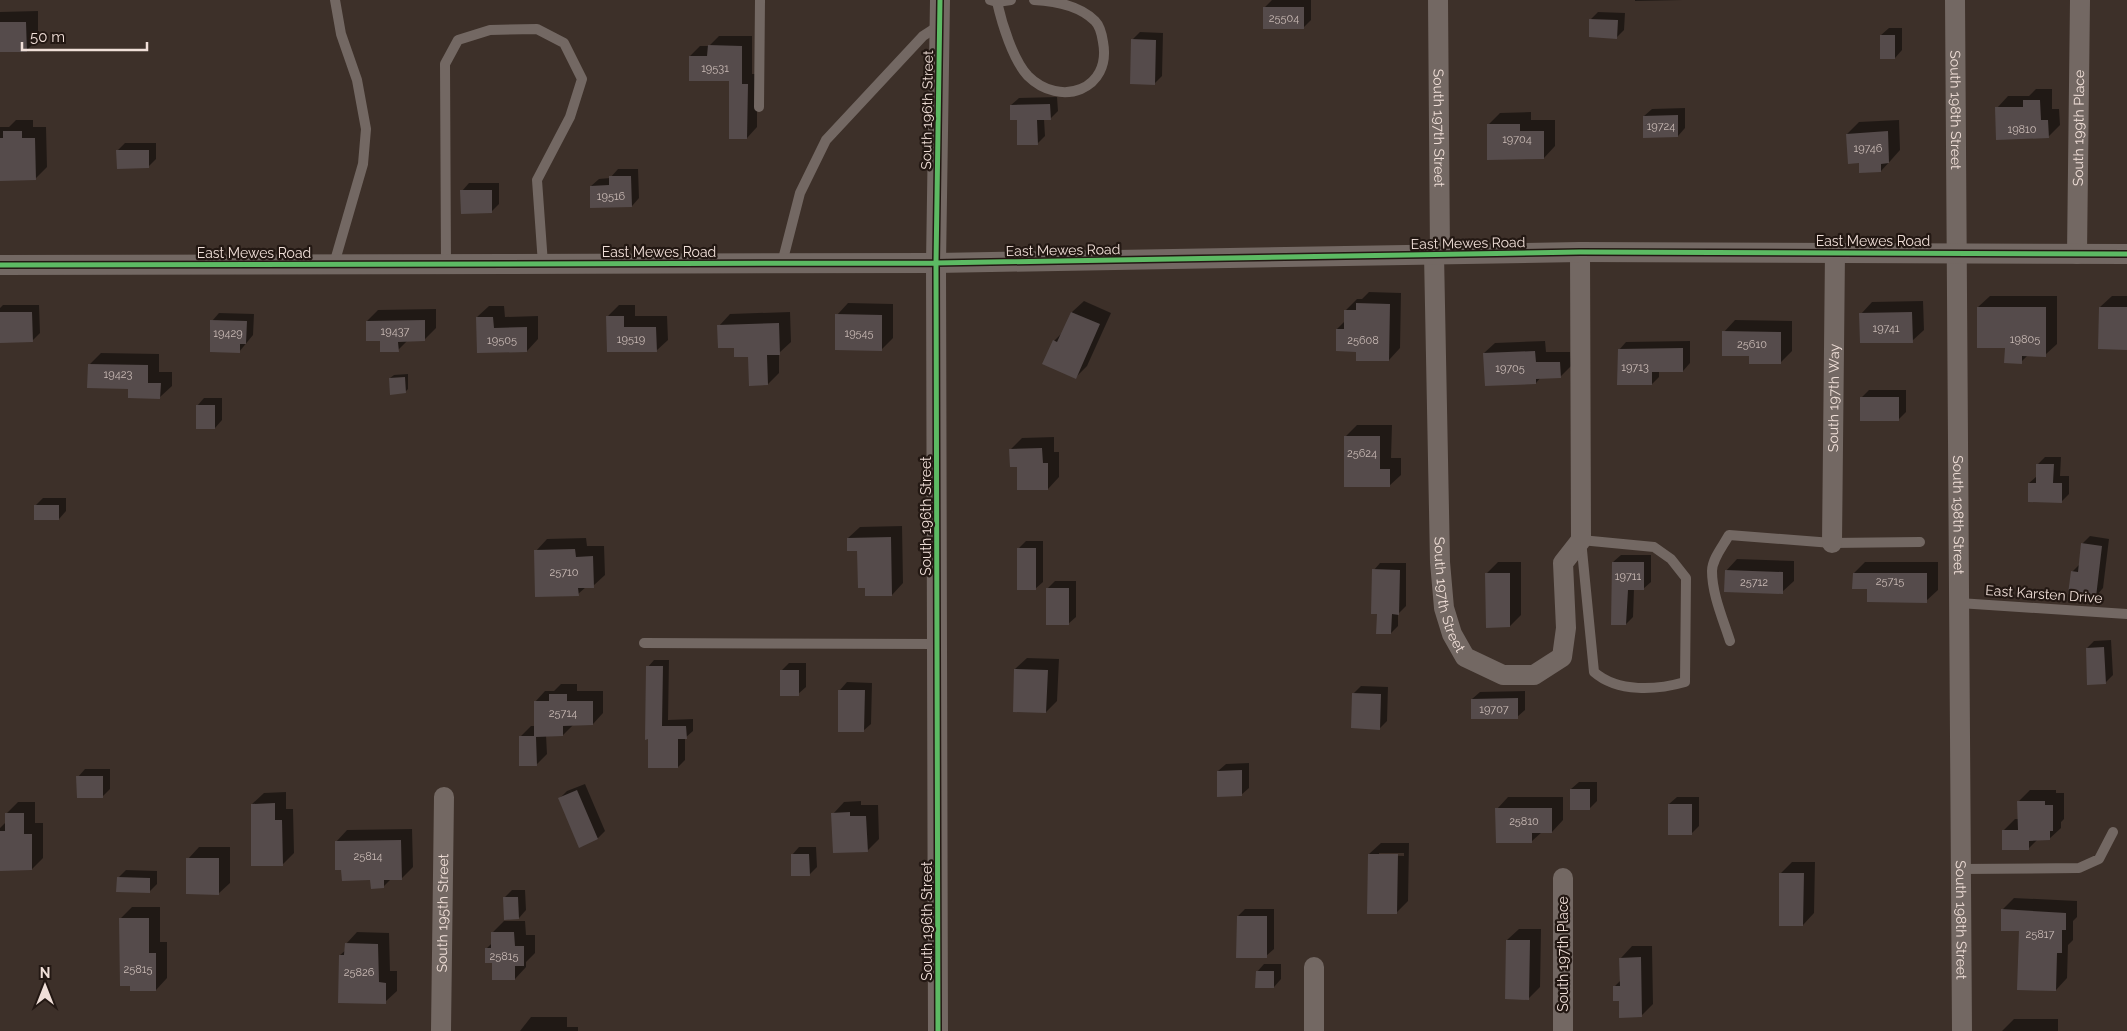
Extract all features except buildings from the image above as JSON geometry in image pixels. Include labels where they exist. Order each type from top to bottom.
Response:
[{"type":"street","name":"South 196th Street","points":[[938,1031],[936,263],[940,0]]},
{"type":"street","name":"South 197th Street","points":[[1438,0],[1437,254],[1440,562],[1444,608],[1452,634],[1465,657],[1503,675],[1534,674],[1562,657],[1566,628],[1563,563],[1581,540]]},
{"type":"street","name":"South 198th Street","points":[[1955,0],[1962,1031]]},
{"type":"street","name":"South 199th Place","points":[[2077,254],[2080,0]]},
{"type":"street","name":"East Mewes Road","points":[[0,264],[936,263],[1580,252],[2127,254]]},
{"type":"street","points":[[1580,252],[1581,540]]},
{"type":"street","name":"South 197th Way","points":[[1832,543],[1835,252]]},
{"type":"street","name":"South 195th Street","points":[[441,1031],[444,797]]},
{"type":"street","name":"South 197th Place","points":[[1563,878],[1563,1031]]},
{"type":"street","points":[[1314,967],[1314,1031]]},
{"type":"lane","points":[[334,264],[363,164],[366,129],[357,80],[341,34],[335,0]]},
{"type":"lane","points":[[759,107],[760,0]]},
{"type":"lane","points":[[1011,0],[993,1],[1003,27],[1027,75],[1042,87],[1062,93],[1077,92],[1096,80],[1102,68],[1104,50],[1101,31],[1095,21],[1074,8],[1052,1],[1034,0]]},
{"type":"lane","points":[[782,263],[800,193],[826,140],[923,36],[940,25]]},
{"type":"lane","points":[[446,264],[445,64],[458,40],[490,30],[537,29],[564,43],[582,79],[570,117],[537,180],[543,264]]},
{"type":"lane","points":[[1730,641],[1716,596],[1712,571],[1715,560],[1729,535],[1832,543],[1920,542]]},
{"type":"lane","points":[[1581,540],[1654,547],[1671,559],[1686,578],[1685,682],[1662,688],[1626,686],[1605,682],[1594,672],[1581,540]]},
{"type":"lane","name":"East Karsten Drive","points":[[1959,603],[2127,614]]},
{"type":"lane","points":[[644,643],[937,644]]},
{"type":"lane","points":[[1961,869],[2079,868],[2099,859],[2113,832]]},
{"type":"cycle path","points":[[938,1031],[936,263],[940,0]]},
{"type":"cycle path","points":[[0,265],[936,263],[1580,252],[2127,254]]}]
